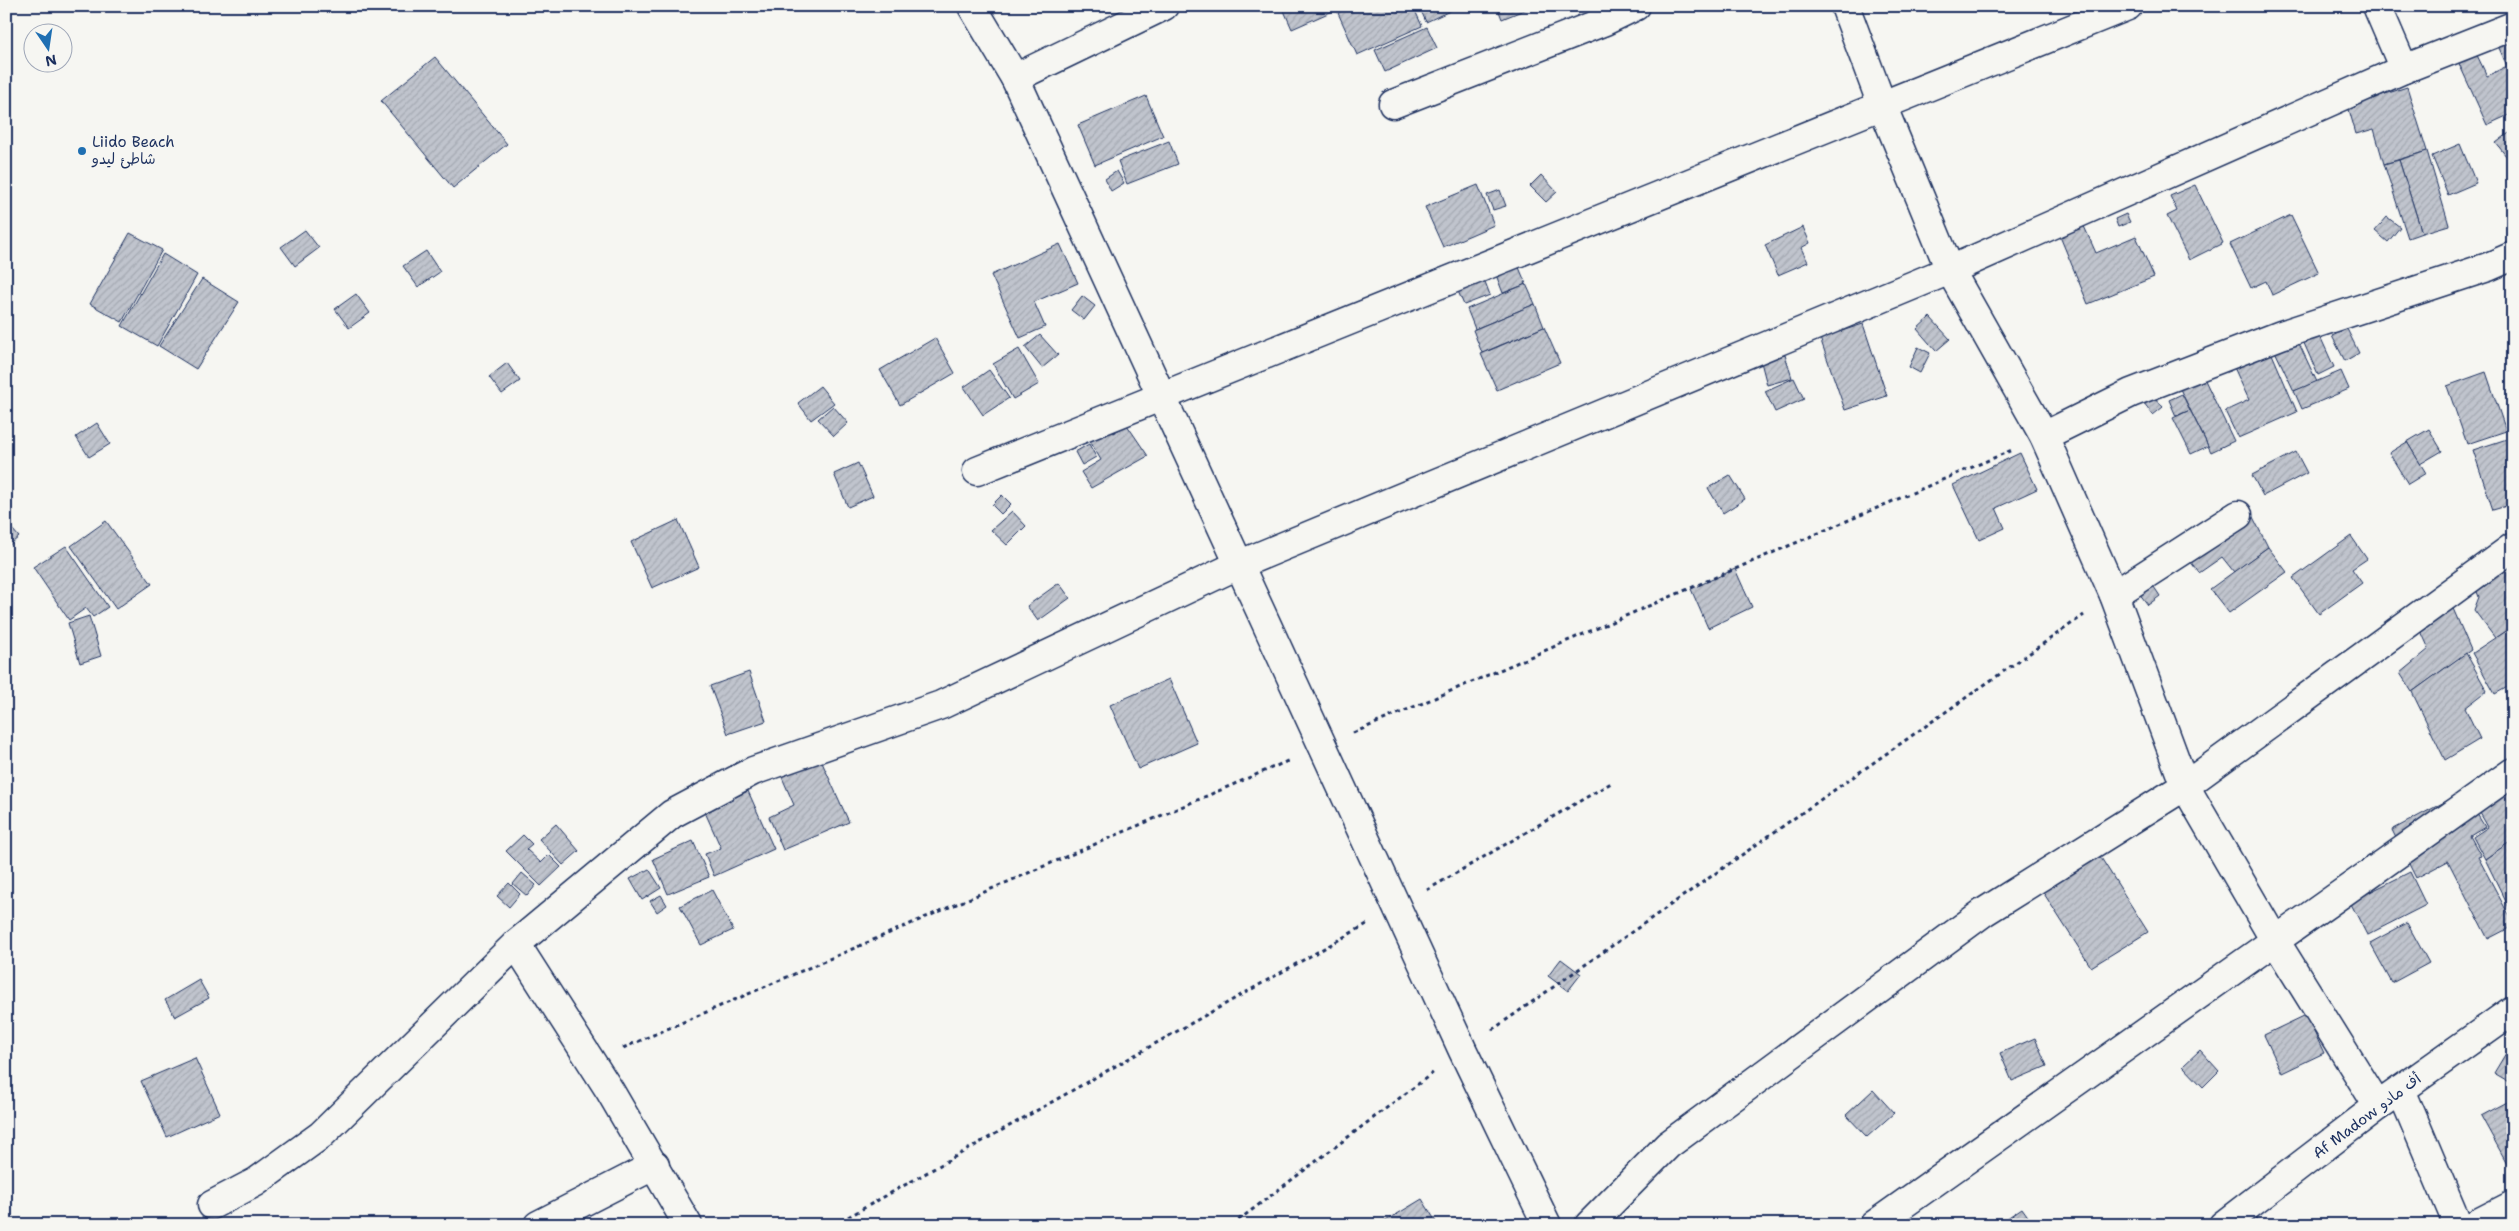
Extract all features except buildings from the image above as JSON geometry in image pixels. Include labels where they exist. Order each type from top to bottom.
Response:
[{"type":"street","points":[[972,6],[1015,78],[1463,1051],[1547,1225]]},
{"type":"street","points":[[1015,78],[1164,6]]},
{"type":"street","points":[[1393,104],[1605,21],[1636,6]]},
{"type":"street","points":[[1845,6],[1882,105],[1950,270],[2044,436],[2114,594],[2185,786],[2274,939],[2378,1106]]},
{"type":"street","points":[[977,470],[2128,6]]},
{"type":"street","points":[[2377,6],[2404,69]]},
{"type":"street","points":[[212,1205],[256,1182],[321,1135],[516,944],[672,814],[753,771],[941,705],[1238,565],[1950,270],[2404,69],[2513,26]]},
{"type":"street","points":[[2044,436],[2132,393],[2263,342],[2488,267],[2513,256]]},
{"type":"street","points":[[2114,594],[2238,515]]},
{"type":"street","points":[[1588,1225],[1668,1145],[1984,912],[2185,786],[2513,547]]},
{"type":"street","points":[[1874,1225],[2274,939],[2513,772]]},
{"type":"street","points":[[516,944],[592,1062],[655,1165],[688,1225]]},
{"type":"street","name":"Af Madow أف مادو","points":[[2223,1225],[2378,1106],[2513,1010]]},
{"type":"street","points":[[2400,1090],[2458,1225]]},
{"type":"street","points":[[538,1225],[655,1165]]},
{"type":"street","points":[[2474,1225],[2513,1205]]},
{"type":"path","points":[[1232,1225],[1463,1051],[2114,594]]},
{"type":"path","points":[[834,1225],[1397,907],[1611,783]]},
{"type":"place","name":"Liido Beach شاطئ ليدو","points":[[82,151]]}]
